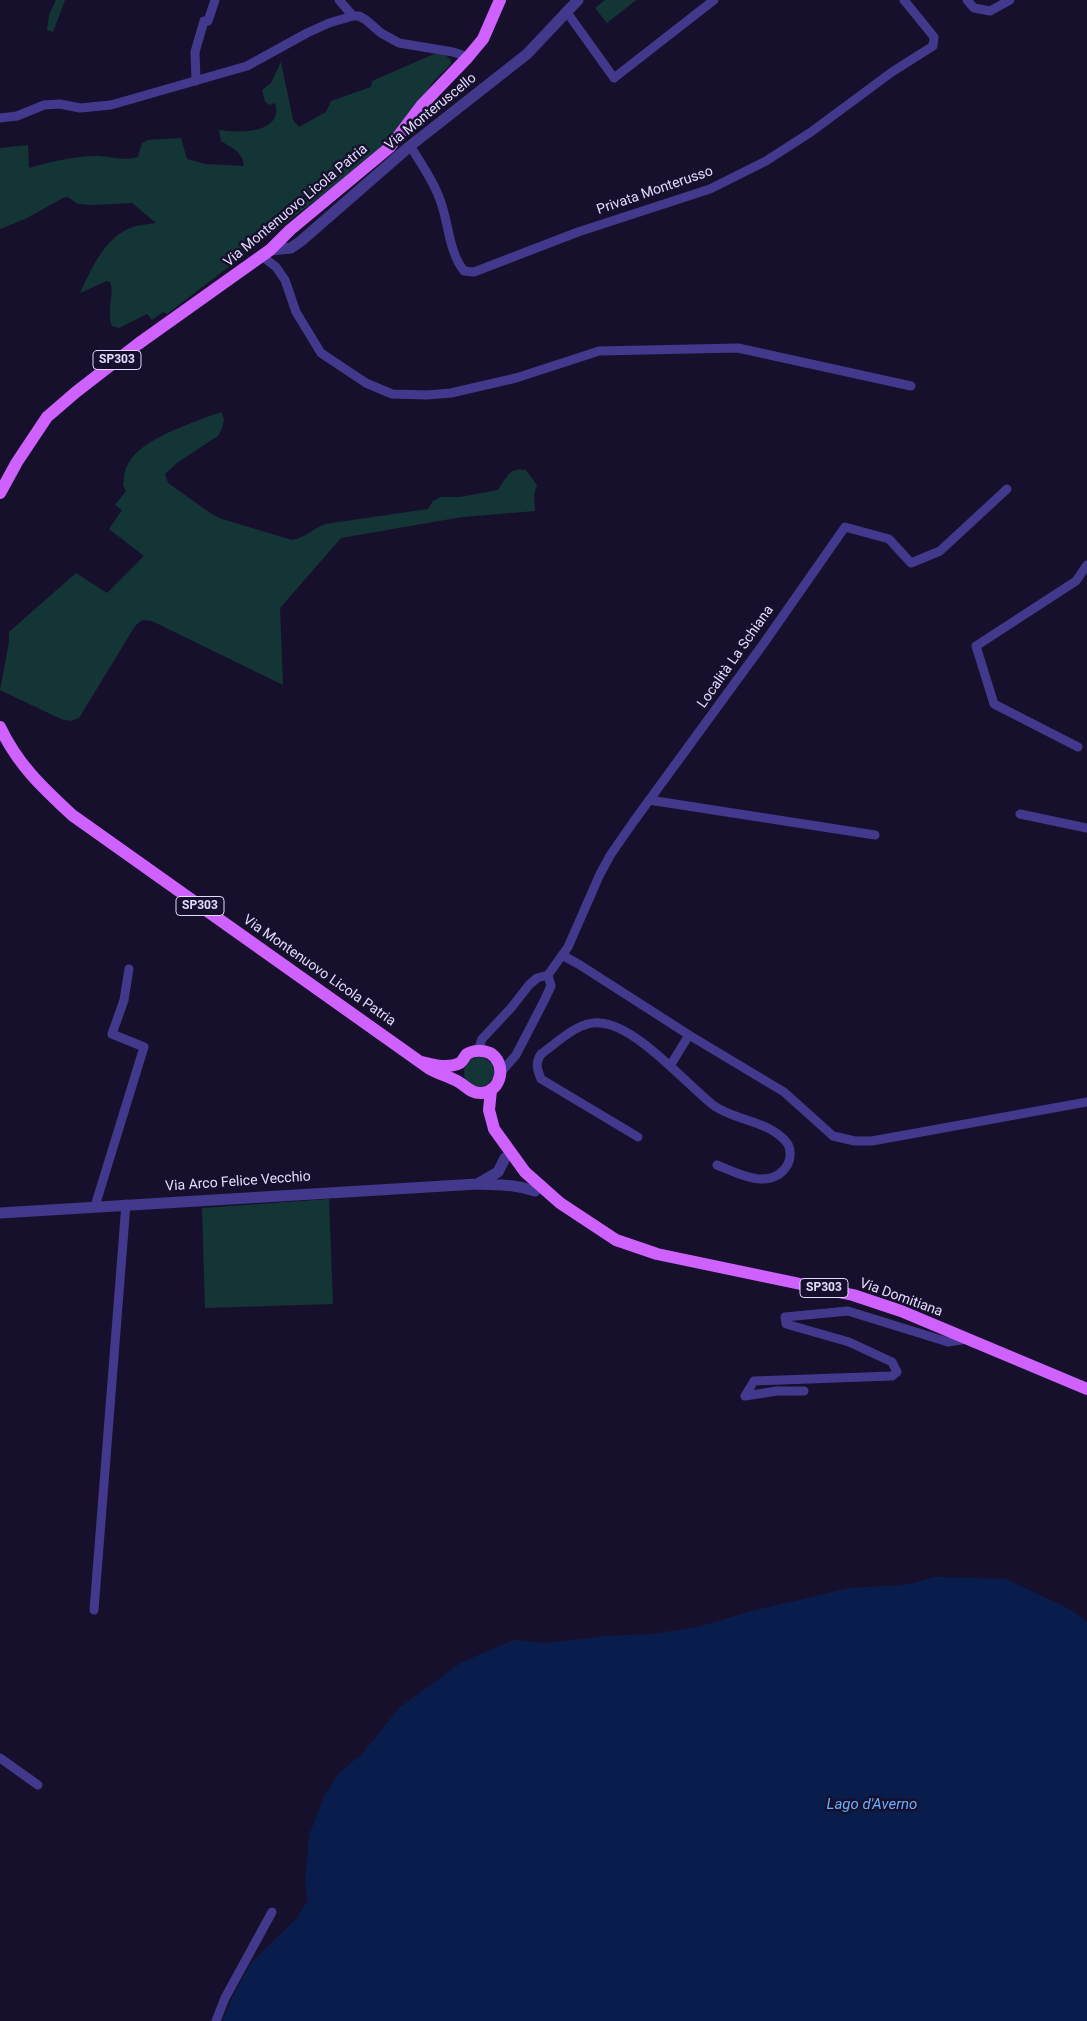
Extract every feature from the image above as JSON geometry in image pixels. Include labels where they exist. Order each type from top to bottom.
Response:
[{"type":"main road","name":"Via Montenuovo Licola Patria","points":[[0,492],[17,462],[47,417],[138,344],[266,253],[290,230],[390,147],[421,106],[483,39],[500,0]]},
{"type":"main road","name":"Via Montenuovo Licola Patria","points":[[0,727],[11,750],[36,782],[72,815],[430,1069],[461,1083],[473,1092]]},
{"type":"main road","name":"Via Montenuovo Licola Patria","points":[[422,1062],[445,1066],[460,1062],[468,1054],[478,1051]]},
{"type":"main road","points":[[473,1092],[482,1093],[491,1090],[500,1079],[501,1072],[498,1061],[494,1057],[489,1053],[478,1051]]},
{"type":"main road","points":[[460,1062],[458,1073],[461,1083]]},
{"type":"main road","name":"Via Domitiana","points":[[491,1090],[489,1102],[490,1120],[499,1138],[535,1191],[548,1199],[560,1203]]},
{"type":"main road","name":"Via Domitiana","points":[[473,1092],[480,1104],[492,1136],[505,1158],[560,1203],[616,1240],[656,1254],[853,1295],[901,1311],[1087,1389]]},
{"type":"street","points":[[196,81],[195,52],[204,21],[208,21],[210,18],[215,0]]},
{"type":"street","points":[[339,0],[353,16]]},
{"type":"street","name":"Via Monteruscello","points":[[266,253],[291,248],[301,241],[410,146],[527,54],[578,0]]},
{"type":"street","points":[[566,11],[614,78],[714,0]]},
{"type":"street","name":"Privata Monterusso","points":[[410,146],[423,164],[440,198],[457,262],[464,271],[474,272],[578,232],[710,189],[766,161],[798,141],[892,72],[933,46],[934,37],[904,0]]},
{"type":"street","points":[[967,0],[974,8],[990,11],[1010,0]]},
{"type":"street","points":[[0,118],[17,116],[44,105],[60,104],[80,108],[111,105],[248,66],[307,33],[353,16],[359,16],[366,20],[381,33],[399,43],[453,52],[468,57]]},
{"type":"street","points":[[290,230],[289,242],[301,241]]},
{"type":"street","points":[[266,253],[285,280],[296,312],[321,353],[366,383],[392,394],[427,395],[451,393],[516,378],[599,351],[665,351],[727,347],[912,386]]},
{"type":"street","name":"Località La Schiana","points":[[478,1051],[482,1039],[511,1008],[529,985],[537,978],[548,975],[568,947],[600,874],[625,834],[759,650],[845,527],[889,540],[911,563],[940,551],[1007,489]]},
{"type":"street","points":[[1078,747],[994,704],[976,646],[1076,581],[1087,565]]},
{"type":"street","points":[[649,800],[875,835]]},
{"type":"street","points":[[1020,814],[1087,828]]},
{"type":"street","points":[[562,955],[784,1092],[834,1136],[855,1141],[872,1141],[1087,1102]]},
{"type":"street","points":[[95,1206],[144,1047],[112,1034],[124,1000],[129,969]]},
{"type":"street","name":"Località La Schiana","points":[[501,1072],[516,1055],[544,1001],[551,986],[548,975]]},
{"type":"street","points":[[638,1138],[541,1079],[536,1069],[537,1060],[541,1054],[584,1024],[600,1023],[613,1026],[631,1035],[670,1066],[714,1106],[766,1127],[778,1135],[787,1143],[790,1152],[790,1162],[782,1173],[765,1180],[745,1176],[717,1165]]},
{"type":"street","points":[[670,1066],[689,1035]]},
{"type":"street","name":"Via Arco Felice Vecchio","points":[[477,1184],[498,1172],[505,1158]]},
{"type":"street","points":[[505,1183],[513,1181],[521,1170]]},
{"type":"street","name":"Via Arco Felice Vecchio","points":[[0,1213],[477,1184],[505,1183],[535,1191]]},
{"type":"street","points":[[94,1610],[126,1204]]},
{"type":"street","points":[[804,1391],[745,1396],[754,1381],[881,1377],[892,1376],[897,1372],[892,1362],[849,1342],[786,1324],[785,1317],[848,1312],[948,1342],[967,1339]]},
{"type":"street","points":[[0,1758],[38,1785]]},
{"type":"street","points":[[216,2021],[226,1998],[272,1912]]},
{"type":"green space","points":[[56,0],[65,0],[53,32],[47,30],[49,15]]},
{"type":"green space","points":[[605,0],[636,0],[607,23],[595,8]]},
{"type":"green space","points":[[434,54],[444,54],[451,60],[451,64],[434,81],[396,134],[372,157],[167,314],[163,312],[152,320],[147,314],[119,328],[112,326],[110,320],[112,291],[110,282],[107,281],[80,293],[101,253],[116,236],[136,226],[156,223],[132,203],[78,204],[68,197],[25,219],[0,229],[0,148],[28,145],[29,168],[81,157],[133,158],[138,157],[142,143],[148,140],[181,138],[187,159],[205,164],[244,166],[242,157],[233,148],[221,141],[219,130],[248,131],[267,126],[273,121],[276,113],[275,103],[269,105],[265,101],[262,90],[271,83],[281,62],[293,120],[299,127],[326,112],[331,101],[371,87],[372,81]]},
{"type":"green space","points":[[221,412],[224,419],[218,436],[178,462],[165,474],[168,483],[213,515],[222,519],[292,540],[325,524],[428,509],[433,501],[441,497],[460,497],[498,490],[509,474],[520,469],[526,470],[537,485],[534,494],[535,511],[462,517],[341,538],[280,608],[283,685],[152,621],[142,620],[135,626],[79,718],[70,721],[61,719],[0,690],[9,642],[9,632],[76,573],[107,593],[144,556],[109,529],[122,510],[115,505],[126,491],[123,486],[125,472],[135,455],[144,446],[170,432]]},
{"type":"green space","points":[[479,1057],[485,1058],[493,1066],[493,1078],[485,1086],[479,1087],[473,1086],[465,1078],[464,1072],[465,1066],[473,1058]]},
{"type":"green space","points":[[329,1199],[333,1304],[205,1308],[202,1208]]},
{"type":"water","name":"Lago d'Averno","points":[[935,1577],[1006,1579],[1069,1609],[1087,1621],[1087,2021],[223,2021],[232,1998],[251,1963],[298,1917],[308,1900],[305,1883],[309,1836],[325,1794],[340,1772],[363,1753],[399,1708],[462,1662],[514,1640],[546,1643],[606,1636],[652,1634],[698,1627],[748,1612],[850,1588],[905,1585]]}]
